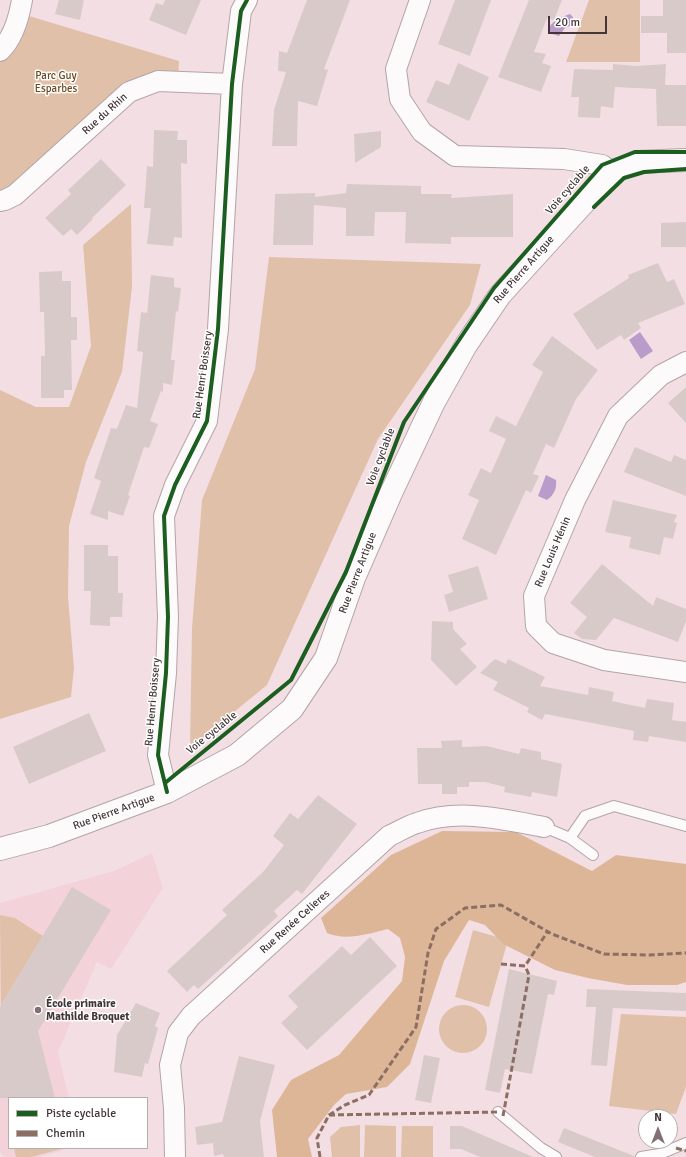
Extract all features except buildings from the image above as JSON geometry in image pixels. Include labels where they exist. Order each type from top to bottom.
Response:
[{"type":"main road","points":[[612,172],[636,162],[686,160]]},
{"type":"main road","name":"Rue Pierre Artigue","points":[[0,848],[49,836],[167,792],[237,755],[292,709],[326,658],[354,578],[392,491],[434,402],[466,345],[500,295],[612,172]]},
{"type":"street","points":[[0,51],[7,44],[19,13],[22,0]]},
{"type":"street","name":"Rue Henri Boissery","points":[[167,792],[158,755],[166,674],[168,617],[164,516],[175,485],[207,421],[218,329],[232,84],[241,11],[247,0]]},
{"type":"street","points":[[420,0],[396,69],[400,99],[422,132],[455,156],[564,159],[602,165],[612,172]]},
{"type":"street","name":"Rue du Rhin","points":[[0,200],[5,200],[15,194],[129,92],[158,81],[232,84]]},
{"type":"street","name":"Rue Louis Hénin","points":[[686,362],[661,375],[618,416],[575,500],[534,596],[536,626],[553,643],[604,660],[686,672]]},
{"type":"street","name":"Rue Renée Celieres","points":[[175,1157],[174,1108],[170,1065],[178,1033],[191,1016],[389,836],[417,822],[444,817],[485,816],[544,827]]},
{"type":"lane","points":[[570,838],[585,816],[614,806],[686,826]]},
{"type":"lane","points":[[544,827],[570,838],[593,855]]},
{"type":"lane","points":[[498,1112],[542,1148],[556,1157]]},
{"type":"lane","points":[[641,1157],[660,1154],[686,1143]]},
{"type":"shaded area","points":[[570,14],[573,17],[572,25],[565,28],[559,36],[552,34],[548,29],[552,24],[560,18]]},
{"type":"shaded area","points":[[640,332],[653,351],[641,359],[629,340]]},
{"type":"shaded area","points":[[546,475],[556,480],[553,494],[547,500],[538,496]]},
{"type":"shaded area","points":[[442,831],[516,832],[592,871],[616,855],[686,864],[686,982],[677,985],[627,985],[555,970],[503,944],[485,925],[469,920],[444,961],[410,1064],[387,1087],[346,1094],[334,1105],[308,1139],[312,1157],[277,1157],[272,1110],[291,1080],[339,1055],[402,981],[405,957],[400,938],[388,929],[349,937],[334,935],[327,933],[321,918],[391,855]]},
{"type":"shaded area","name":"École primaire Mathilde Broquet","points":[[152,853],[163,888],[111,969],[97,962],[58,1052],[69,1097],[8,1097],[8,1149],[63,1149],[62,1151],[38,1157],[5,1157],[0,1152],[0,903],[114,871]]},
{"type":"green space","points":[[589,0],[640,0],[640,62],[566,62]]},
{"type":"green space","name":"Parc Guy Esparbes","points":[[19,13],[179,61],[178,82],[158,81],[0,201],[0,51]]},
{"type":"green space","points":[[131,204],[132,287],[122,372],[86,462],[69,526],[68,597],[74,668],[71,697],[0,719],[0,390],[36,407],[69,407],[91,346],[83,245]]},
{"type":"green space","points":[[269,257],[481,264],[470,305],[378,439],[267,685],[190,748],[192,628],[202,500],[255,369]]},
{"type":"green space","points":[[0,915],[15,918],[43,936],[1,1005]]},
{"type":"green space","points":[[473,930],[508,940],[489,1007],[455,997]]},
{"type":"green space","points":[[463,1005],[472,1007],[480,1012],[485,1020],[487,1029],[485,1038],[480,1046],[472,1051],[463,1053],[454,1051],[446,1046],[441,1038],[439,1029],[441,1020],[446,1012],[454,1007]]},
{"type":"green space","points":[[621,1014],[686,1017],[686,1087],[678,1109],[638,1109],[609,1106]]},
{"type":"green space","points":[[360,1125],[360,1157],[332,1157],[330,1137],[341,1127]]},
{"type":"green space","points":[[365,1125],[396,1126],[396,1157],[364,1157]]},
{"type":"green space","points":[[402,1126],[433,1126],[433,1157],[401,1157]]},
{"type":"green space","points":[[14,1149],[61,1149],[31,1157],[16,1157]]},
{"type":"marked path","points":[[320,1157],[317,1138],[329,1115],[345,1105],[369,1095],[416,1027],[428,953],[436,929],[465,908],[501,905],[552,934],[604,954],[649,955],[686,953]]},
{"type":"marked path","points":[[501,964],[525,966],[548,931]]},
{"type":"marked path","points":[[503,1116],[529,975],[525,966]]},
{"type":"marked path","points":[[329,1115],[498,1112]]},
{"type":"marked path","points":[[678,1149],[686,1151]]},
{"type":"cycle path","points":[[167,792],[158,755],[166,673],[168,617],[164,516],[175,485],[207,421],[218,329],[232,84],[241,11],[247,0]]},
{"type":"cycle path","name":"Voie cyclable","points":[[165,783],[291,680],[346,572],[404,422],[494,288],[602,165],[635,152],[686,152]]},
{"type":"cycle path","points":[[594,207],[624,178],[644,172],[686,169]]},
{"type":"place","name":"École primaire Mathilde Broquet","points":[[38,1010]]}]
